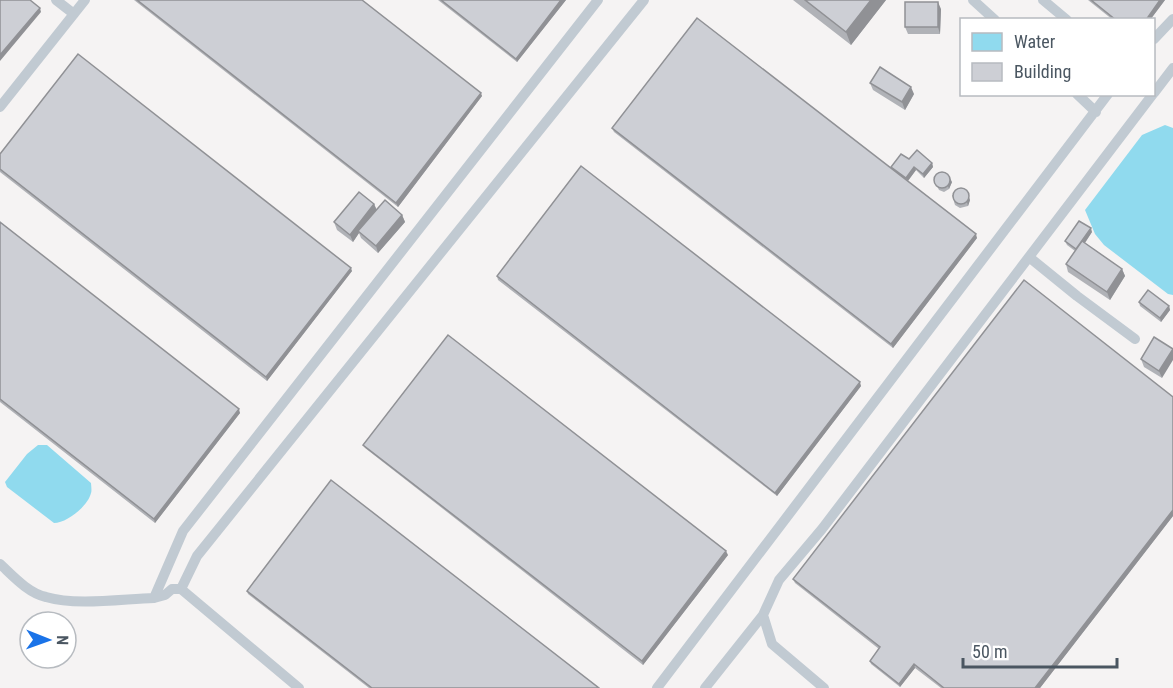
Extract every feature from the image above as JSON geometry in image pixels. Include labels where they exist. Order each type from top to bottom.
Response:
[{"type":"lane","points":[[56,0],[74,14]]},
{"type":"lane","points":[[0,107],[85,0]]},
{"type":"lane","points":[[154,598],[183,531],[598,0]]},
{"type":"lane","points":[[181,589],[197,556],[644,0]]},
{"type":"lane","points":[[973,0],[993,18]]},
{"type":"lane","points":[[1043,0],[1065,18]]},
{"type":"lane","points":[[1155,38],[1173,20]]},
{"type":"lane","points":[[1155,91],[1173,68]]},
{"type":"lane","points":[[1079,96],[1096,112]]},
{"type":"lane","points":[[657,688],[1107,96]]},
{"type":"lane","points":[[705,688],[763,615],[779,580],[822,529],[1151,96]]},
{"type":"lane","points":[[1029,256],[1077,296],[1135,339]]},
{"type":"lane","points":[[0,564],[19,582],[44,597],[69,601],[154,598],[165,595],[172,589],[181,589],[299,688]]},
{"type":"lane","points":[[763,615],[772,644],[824,688]]},
{"type":"water","points":[[1165,125],[1173,128],[1173,295],[1168,294],[1104,245],[1095,234],[1085,210],[1142,135]]},
{"type":"water","points":[[38,445],[47,445],[91,483],[91,492],[86,503],[71,517],[59,522],[54,523],[7,487],[5,482],[27,454]]},
{"type":"building","points":[[0,0],[30,0],[40,8],[0,55]]},
{"type":"building","points":[[137,0],[362,0],[481,93],[396,203]]},
{"type":"building","points":[[441,0],[561,0],[516,59]]},
{"type":"building","points":[[805,0],[871,0],[846,32]]},
{"type":"building","points":[[1091,0],[1160,0],[1147,18],[1114,18]]},
{"type":"building","points":[[905,2],[938,2],[938,27],[905,27]]},
{"type":"building","points":[[697,18],[976,234],[891,344],[612,128]]},
{"type":"building","points":[[78,54],[351,268],[266,377],[0,169],[0,154]]},
{"type":"building","points":[[880,67],[911,87],[902,102],[870,83]]},
{"type":"building","points":[[917,150],[932,163],[923,174],[914,167],[906,178],[891,167],[901,154],[909,159]]},
{"type":"building","points":[[581,166],[860,382],[775,493],[497,276]]},
{"type":"building","points":[[942,172],[948,174],[950,180],[948,186],[942,188],[936,186],[934,180],[936,174]]},
{"type":"building","points":[[961,188],[967,190],[969,196],[967,202],[961,204],[955,202],[953,196],[955,190]]},
{"type":"building","points":[[359,192],[374,204],[350,235],[334,222]]},
{"type":"building","points":[[385,200],[402,215],[376,246],[358,231]]},
{"type":"building","points":[[1079,221],[1091,228],[1076,249],[1065,241]]},
{"type":"building","points":[[0,222],[239,409],[154,519],[0,399]]},
{"type":"building","points":[[1082,241],[1122,269],[1107,292],[1066,264]]},
{"type":"building","points":[[1024,280],[1173,397],[1173,510],[1035,688],[944,688],[914,664],[899,684],[870,661],[880,647],[793,579]]},
{"type":"building","points":[[1148,290],[1169,306],[1160,318],[1139,302]]},
{"type":"building","points":[[448,335],[726,551],[642,661],[363,445]]},
{"type":"building","points":[[1154,337],[1173,349],[1159,371],[1141,359]]},
{"type":"building","points":[[331,480],[599,688],[372,688],[247,591]]}]
